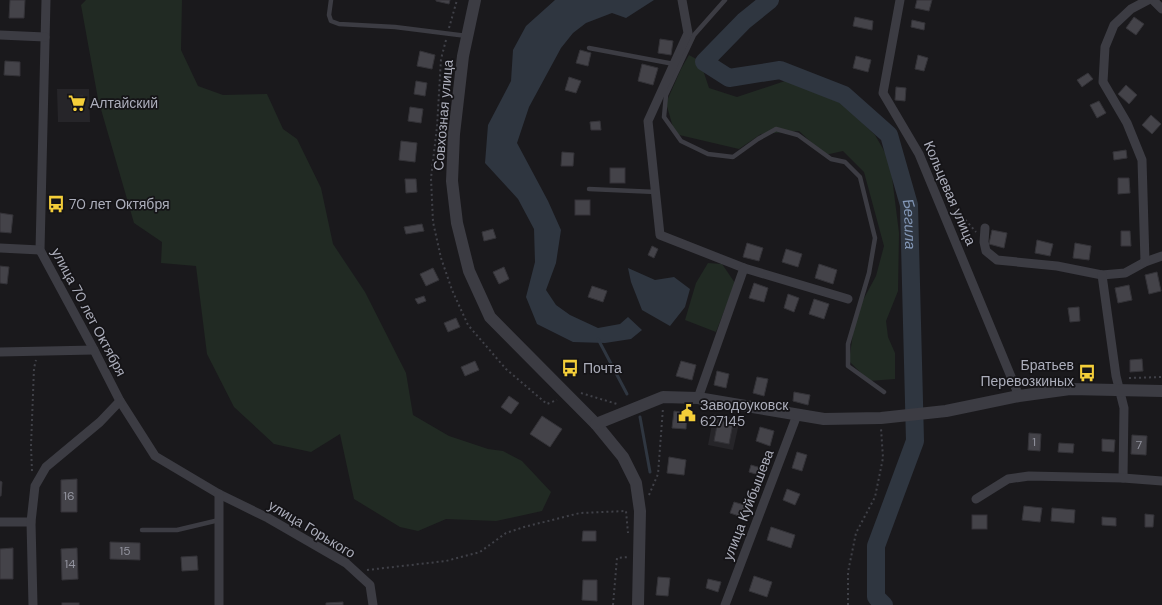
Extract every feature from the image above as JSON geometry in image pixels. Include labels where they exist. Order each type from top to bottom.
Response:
[{"type":"street","name":"улица 70 лет Октября","points":[[46,0],[40,250],[120,401],[155,456],[219,494]]},
{"type":"street","name":"Совхозная улица","points":[[475,0],[463,56],[454,134],[452,181],[457,223],[469,270],[490,317],[596,424],[623,457],[636,483],[640,511],[634,532],[638,605]]},
{"type":"street","points":[[682,0],[688,33],[648,121],[660,235],[744,268],[848,299]]},
{"type":"street","name":"Кольцевая улица","points":[[900,0],[883,93],[919,154],[1019,396]]},
{"type":"street","points":[[1145,262],[1142,160],[1127,123],[1103,82],[1105,46],[1114,25],[1131,10],[1148,0]]},
{"type":"street","points":[[1153,0],[1162,9]]},
{"type":"street","points":[[0,36],[45,37]]},
{"type":"street","points":[[985,228],[984,242],[986,251],[997,260],[1057,266],[1102,275],[1125,273],[1145,262],[1162,256]]},
{"type":"street","points":[[0,248],[40,250]]},
{"type":"street","points":[[698,398],[744,268]]},
{"type":"street","points":[[1102,275],[1116,376],[1124,408],[1123,478]]},
{"type":"street","points":[[0,352],[94,350]]},
{"type":"street","points":[[596,424],[663,397],[698,398],[824,419],[885,418],[946,411],[1019,396],[1070,389],[1162,391]]},
{"type":"street","points":[[33,605],[31,522],[35,486],[46,467],[100,422],[120,401]]},
{"type":"street","name":"улица Куйбышева","points":[[725,605],[797,415]]},
{"type":"street","points":[[976,499],[1008,479],[1029,476],[1123,478],[1162,481]]},
{"type":"street","points":[[219,494],[219,605]]},
{"type":"street","name":"улица Горького","points":[[219,494],[274,522],[346,563],[370,585],[374,605]]},
{"type":"street","points":[[0,522],[31,522]]},
{"type":"lane","points":[[331,0],[329,15],[331,21],[339,24],[395,27],[468,36]]},
{"type":"lane","points":[[725,0],[694,34],[666,95],[664,117],[680,141],[708,154],[733,156],[776,129],[798,135],[831,159],[845,162],[860,177],[875,238],[870,273],[848,344],[848,366],[884,392]]},
{"type":"lane","points":[[589,48],[674,64]]},
{"type":"lane","points":[[589,189],[656,192]]},
{"type":"lane","points":[[142,530],[177,530],[219,520]]},
{"type":"path","points":[[457,0],[441,58],[437,127],[431,178],[433,222],[441,258],[452,290],[468,325],[506,369],[547,404],[576,391],[622,405]]},
{"type":"path","points":[[949,200],[984,242]]},
{"type":"path","points":[[35,486],[33,479],[31,446],[34,368],[38,351]]},
{"type":"path","points":[[648,499],[658,474],[664,419],[663,397]]},
{"type":"path","points":[[848,605],[848,572],[856,533],[875,497],[883,458],[885,418]]},
{"type":"path","points":[[354,571],[446,561],[480,552],[506,532],[580,513],[626,511],[634,532],[628,538]]},
{"type":"path","points":[[613,605],[617,558],[628,557],[628,551]]},
{"type":"shaded area","points":[[86,0],[182,0],[181,50],[198,86],[223,95],[267,94],[283,129],[297,139],[321,188],[333,244],[365,292],[406,373],[413,415],[449,436],[488,449],[503,451],[522,461],[551,492],[542,511],[496,521],[446,519],[418,531],[400,527],[354,499],[340,434],[311,452],[274,444],[234,407],[207,354],[196,266],[161,263],[162,242],[134,223],[98,99],[81,5]]},
{"type":"shaded area","points":[[555,0],[654,0],[626,18],[612,13],[586,23],[573,33],[561,48],[529,107],[517,143],[548,201],[561,230],[556,263],[546,290],[556,305],[570,315],[598,328],[620,324],[628,317],[642,330],[631,339],[605,343],[573,342],[537,324],[526,297],[535,262],[534,229],[518,199],[485,163],[488,125],[511,81],[513,50],[526,26]]},
{"type":"shaded area","points":[[689,55],[700,61],[709,88],[737,97],[788,80],[843,104],[875,135],[890,161],[899,233],[898,291],[886,321],[888,337],[895,353],[895,379],[869,381],[849,361],[856,313],[876,276],[884,246],[864,172],[843,151],[825,155],[799,131],[761,134],[739,149],[675,134],[666,103]]},
{"type":"shaded area","points":[[57,89],[89,89],[90,122],[58,122]]},
{"type":"shaded area","points":[[708,263],[722,264],[735,283],[716,332],[685,320],[696,283]]},
{"type":"shaded area","points":[[628,268],[655,280],[674,277],[690,289],[685,307],[670,326],[642,310],[631,282]]},
{"type":"shaded area","points":[[714,414],[740,419],[733,450],[708,445]]},
{"type":"building","points":[[10,0],[25,0],[24,18],[9,18]]},
{"type":"building","points":[[436,0],[450,0],[449,4]]},
{"type":"building","points":[[917,0],[932,0],[929,11],[915,8]]},
{"type":"building","points":[[855,17],[873,21],[872,30],[853,26]]},
{"type":"building","points":[[1134,17],[1144,24],[1136,35],[1126,28]]},
{"type":"building","points":[[912,20],[925,23],[924,30],[911,27]]},
{"type":"building","points":[[660,39],[673,41],[671,55],[658,53]]},
{"type":"building","points":[[580,50],[591,53],[588,66],[576,63]]},
{"type":"building","points":[[420,51],[435,55],[432,69],[417,66]]},
{"type":"building","points":[[918,55],[928,58],[924,71],[915,69]]},
{"type":"building","points":[[856,56],[871,60],[868,72],[853,68]]},
{"type":"building","points":[[5,61],[20,62],[20,76],[4,75]]},
{"type":"building","points":[[642,64],[658,68],[653,85],[638,81]]},
{"type":"building","points":[[1088,73],[1093,79],[1082,87],[1077,80]]},
{"type":"building","points":[[569,77],[581,81],[576,93],[565,90]]},
{"type":"building","points":[[416,81],[427,83],[425,96],[414,94]]},
{"type":"building","points":[[1126,85],[1137,95],[1129,104],[1118,94]]},
{"type":"building","points":[[896,87],[906,88],[905,101],[895,100]]},
{"type":"building","name":"Алтайский","points":[[83,96],[83,110],[72,111],[71,97]]},
{"type":"building","points":[[1099,101],[1106,113],[1097,118],[1090,105]]},
{"type":"building","points":[[410,107],[423,109],[421,123],[408,121]]},
{"type":"building","points":[[1151,115],[1161,124],[1152,134],[1142,125]]},
{"type":"building","points":[[600,121],[601,130],[591,130],[590,122]]},
{"type":"building","points":[[401,141],[417,143],[415,162],[399,160]]},
{"type":"building","points":[[1126,150],[1127,158],[1114,160],[1113,152]]},
{"type":"building","points":[[562,152],[574,153],[573,166],[561,166]]},
{"type":"building","points":[[610,168],[625,168],[625,183],[610,183]]},
{"type":"building","points":[[1118,178],[1129,178],[1130,193],[1118,194]]},
{"type":"building","points":[[405,179],[416,179],[417,192],[406,193]]},
{"type":"building","points":[[575,200],[590,200],[590,215],[575,215]]},
{"type":"building","points":[[0,213],[13,215],[11,233],[0,232]]},
{"type":"building","points":[[422,224],[424,231],[406,234],[404,227]]},
{"type":"building","points":[[493,229],[496,238],[484,241],[482,232]]},
{"type":"building","points":[[992,230],[1007,233],[1004,248],[989,244]]},
{"type":"building","points":[[1121,231],[1130,231],[1131,246],[1121,246]]},
{"type":"building","points":[[1037,240],[1053,244],[1050,256],[1035,253]]},
{"type":"building","points":[[747,243],[763,248],[759,261],[743,257]]},
{"type":"building","points":[[1075,243],[1091,246],[1089,260],[1073,258]]},
{"type":"building","points":[[652,246],[658,249],[654,258],[648,255]]},
{"type":"building","points":[[786,249],[802,254],[798,267],[782,262]]},
{"type":"building","points":[[819,264],[837,270],[833,284],[815,278]]},
{"type":"building","points":[[0,266],[9,267],[7,284],[0,283]]},
{"type":"building","points":[[504,267],[509,279],[499,284],[493,272]]},
{"type":"building","points":[[433,268],[439,280],[426,286],[420,274]]},
{"type":"building","points":[[1157,272],[1161,291],[1149,294],[1145,275]]},
{"type":"building","points":[[754,283],[768,288],[764,302],[749,298]]},
{"type":"building","points":[[1129,285],[1132,300],[1118,303],[1115,288]]},
{"type":"building","points":[[592,286],[607,291],[603,302],[588,297]]},
{"type":"building","points":[[788,294],[799,298],[794,312],[784,308]]},
{"type":"building","points":[[424,296],[426,301],[418,304],[415,299]]},
{"type":"building","points":[[814,299],[829,304],[824,319],[809,314]]},
{"type":"building","points":[[1079,307],[1080,321],[1070,322],[1068,308]]},
{"type":"building","points":[[456,318],[460,327],[448,332],[444,323]]},
{"type":"building","points":[[1142,359],[1143,371],[1130,372],[1130,360]]},
{"type":"building","points":[[475,361],[479,370],[465,376],[461,367]]},
{"type":"building","points":[[681,361],[696,365],[692,380],[676,376]]},
{"type":"building","points":[[717,371],[729,374],[726,388],[714,385]]},
{"type":"building","points":[[757,377],[768,379],[764,396],[753,393]]},
{"type":"building","points":[[794,392],[810,395],[808,405],[793,401]]},
{"type":"building","points":[[509,396],[519,403],[511,414],[501,407]]},
{"type":"building","points":[[674,411],[687,413],[686,429],[672,428]]},
{"type":"building","points":[[542,416],[562,429],[550,447],[530,434]]},
{"type":"building","points":[[718,420],[733,423],[729,444],[714,441]]},
{"type":"building","points":[[760,427],[774,431],[770,446],[756,441]]},
{"type":"building","points":[[1029,433],[1041,434],[1040,451],[1028,450]]},
{"type":"building","points":[[1132,435],[1147,436],[1146,455],[1131,454]]},
{"type":"building","points":[[1102,439],[1115,440],[1114,452],[1102,451]]},
{"type":"building","points":[[1059,443],[1074,444],[1073,453],[1058,452]]},
{"type":"building","points":[[797,452],[807,455],[802,471],[792,468]]},
{"type":"building","points":[[669,457],[686,460],[684,475],[667,473]]},
{"type":"building","points":[[751,465],[761,468],[759,475],[749,472]]},
{"type":"building","points":[[77,479],[77,512],[61,512],[61,480]]},
{"type":"building","points":[[0,481],[2,482],[1,496],[0,496]]},
{"type":"building","points":[[787,489],[800,494],[795,505],[783,500]]},
{"type":"building","points":[[734,502],[748,506],[745,518],[730,513]]},
{"type":"building","points":[[1024,506],[1042,508],[1040,522],[1022,520]]},
{"type":"building","points":[[1052,508],[1075,510],[1074,523],[1051,521]]},
{"type":"building","points":[[1145,514],[1154,515],[1153,527],[1145,527]]},
{"type":"building","points":[[972,515],[987,515],[987,529],[972,529]]},
{"type":"building","points":[[1102,517],[1116,518],[1116,526],[1102,525]]},
{"type":"building","points":[[771,527],[795,535],[791,548],[767,540]]},
{"type":"building","points":[[583,531],[596,531],[596,541],[582,541]]},
{"type":"building","points":[[110,542],[140,543],[140,560],[110,559]]},
{"type":"building","points":[[13,548],[13,579],[0,579],[0,549]]},
{"type":"building","points":[[77,548],[78,579],[62,580],[61,549]]},
{"type":"building","points":[[197,556],[198,570],[182,571],[181,557]]},
{"type":"building","points":[[754,576],[772,582],[767,597],[749,591]]},
{"type":"building","points":[[658,577],[670,578],[668,596],[656,595]]},
{"type":"building","points":[[708,579],[721,582],[718,592],[706,588]]},
{"type":"building","points":[[583,580],[597,580],[597,601],[582,600]]},
{"type":"building","points":[[343,602],[343,605],[326,605],[326,603]]},
{"type":"building","points":[[62,603],[79,603],[79,605],[62,605]]},
{"type":"waterway","name":"Бегила","points":[[770,0],[744,21],[704,62],[729,78],[780,70],[844,95],[889,135],[909,205],[915,441],[876,546],[876,597],[884,605]]},
{"type":"waterway","points":[[598,339],[627,394]]},
{"type":"waterway","points":[[640,417],[650,472]]},
{"type":"place","name":"Алтайский","points":[[77,103]]},
{"type":"place","name":"70 лет Октября","points":[[56,204]]},
{"type":"place","name":"Почта","points":[[570,368]]},
{"type":"place","name":"Братьев Перевозкиных","points":[[1087,373]]},
{"type":"place","name":"Заводоуковск 627145","points":[[687,413]]}]
